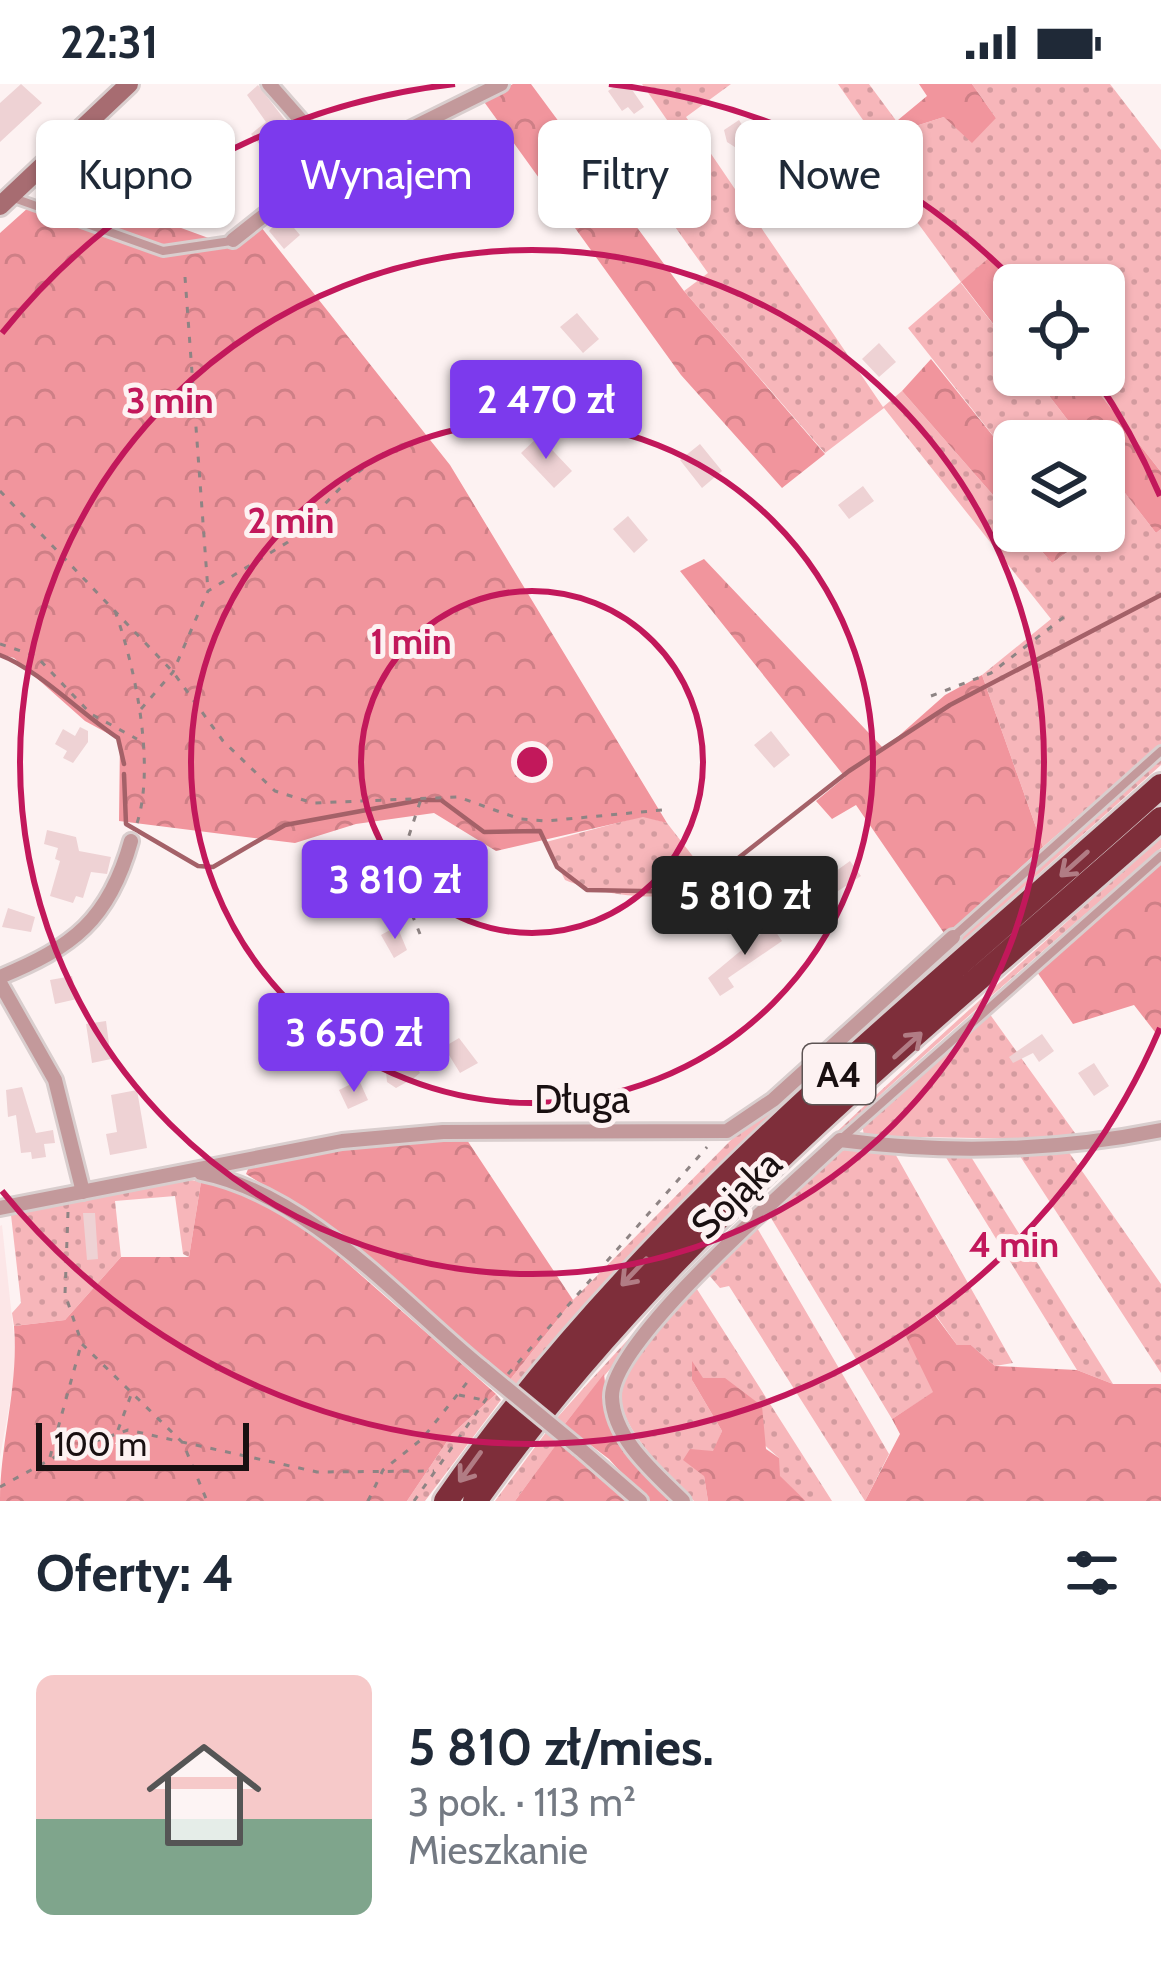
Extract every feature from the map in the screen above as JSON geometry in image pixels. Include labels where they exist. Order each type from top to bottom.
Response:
[{"type":"highway","name":"A4","points":[[446,1501],[536,1382],[709,1196],[1161,786]]},
{"type":"highway","name":"A4","points":[[476,1501],[581,1366],[709,1230],[1161,819]]},
{"type":"main road","points":[[5,201],[129,84]]},
{"type":"street","points":[[269,84],[301,120]]},
{"type":"street","points":[[428,120],[501,84]]},
{"type":"street","points":[[233,240],[259,219]]},
{"type":"street","points":[[77,1193],[55,1080],[0,980],[41,963],[102,912],[134,834]]},
{"type":"street","name":"Długa","points":[[0,1208],[196,1172],[244,1156],[443,1132],[715,1132],[739,1128],[953,937]]},
{"type":"street","points":[[840,1140],[1027,1149],[1083,1146],[1161,1130]]},
{"type":"street","name":"Sojąka","points":[[683,1501],[641,1459],[620,1425],[612,1397],[619,1366],[678,1298],[840,1140]]},
{"type":"street","points":[[237,1180],[244,1156]]},
{"type":"street","points":[[196,1172],[237,1180],[303,1217],[478,1370],[640,1501]]},
{"type":"lane","points":[[5,201],[164,251],[233,240]]},
{"type":"lane","points":[[953,937],[1161,751]]},
{"type":"lane","points":[[840,1140],[1161,856]]},
{"type":"path","points":[[140,709],[172,672],[208,591],[185,278]]},
{"type":"path","points":[[208,591],[288,542],[321,505],[383,453]]},
{"type":"path","points":[[0,491],[172,672],[224,741],[275,791],[313,803],[458,796],[520,819],[546,821],[662,810]]},
{"type":"path","points":[[114,609],[140,709],[147,797],[134,834]]},
{"type":"path","points":[[931,696],[992,674],[1064,617]]},
{"type":"path","points":[[0,644],[36,656],[91,714],[139,740]]},
{"type":"path","points":[[420,934],[396,875],[422,795]]},
{"type":"path","points":[[414,1501],[485,1399],[704,1152],[715,1132]]},
{"type":"path","points":[[77,1193],[65,1294],[82,1343],[183,1443],[207,1501]]},
{"type":"path","points":[[49,1460],[82,1343]]},
{"type":"path","points":[[368,1501],[383,1469],[422,1439],[478,1370]]},
{"type":"path","points":[[458,1394],[485,1399]]},
{"type":"path","points":[[117,1431],[131,1395]]},
{"type":"path","points":[[0,1487],[117,1431],[316,1472],[434,1472]]},
{"type":"shaded area","points":[[642,84],[731,84],[686,117],[688,120],[667,120]]},
{"type":"shaded area","points":[[838,84],[869,84],[896,120],[863,120]]},
{"type":"shaded area","points":[[972,84],[1110,84],[1161,150],[1161,472],[1125,420],[1101,396],[1125,396],[1125,264],[999,264],[992,255],[961,283],[993,324],[993,396],[1049,396],[1068,420],[993,420],[993,435],[908,328],[961,282],[921,228],[923,124],[944,117],[996,118]]},
{"type":"shaded area","points":[[711,154],[735,189],[735,228],[761,228],[883,407],[902,391],[993,495],[993,546],[884,408],[825,453],[684,291],[708,273],[676,228],[711,228]]},
{"type":"shaded area","points":[[1125,493],[1156,533],[1161,529],[1161,744],[1043,847],[982,675],[1051,619],[998,552],[1042,552],[1052,563],[1068,552],[1125,552]]},
{"type":"shaded area","points":[[1161,757],[1161,765],[746,1142],[589,1302],[515,1386],[509,1381],[573,1300],[735,1136]]},
{"type":"shaded area","points":[[643,816],[667,823],[712,881],[680,894],[640,896],[599,891],[565,880],[546,842]]},
{"type":"shaded area","points":[[1161,837],[1161,848],[774,1195],[631,1345],[564,1425],[556,1419],[774,1192],[927,1048]]},
{"type":"shaded area","points":[[989,1013],[1080,1140],[864,1136],[862,1123]]},
{"type":"shaded area","points":[[857,1146],[893,1150],[1013,1363],[995,1366],[971,1345],[957,1345],[935,1314],[934,1392],[892,1419],[768,1213],[838,1152]]},
{"type":"shaded area","points":[[942,1151],[968,1152],[1113,1384],[1077,1370]]},
{"type":"shaded area","points":[[1068,1151],[1161,1284],[1161,1373],[1018,1153]]},
{"type":"shaded area","points":[[186,1179],[201,1182],[189,1257],[183,1254],[175,1196],[115,1201],[121,1257],[65,1320],[14,1326],[12,1313],[21,1303],[11,1215]]},
{"type":"shaded area","points":[[0,1226],[17,1364],[0,1457]]},
{"type":"shaded area","points":[[756,1226],[889,1454],[865,1501],[729,1286],[720,1288],[708,1274]]},
{"type":"shaded area","points":[[695,1286],[832,1501],[806,1501],[779,1476],[779,1458],[692,1380],[722,1431],[704,1476],[708,1501],[694,1501],[638,1439],[625,1415],[621,1393],[626,1371]]},
{"type":"shaded area","points":[[496,1394],[501,1400],[425,1501],[407,1501],[452,1434]]},
{"type":"shaded area","points":[[547,1431],[559,1441],[515,1501],[495,1501]]},
{"type":"green space","points":[[513,84],[531,84],[558,120],[538,120],[538,177],[514,143],[514,120],[497,120],[482,99]]},
{"type":"green space","points":[[919,84],[972,84],[996,118],[972,143],[944,117],[923,124],[923,120],[898,120],[927,96]]},
{"type":"green space","points":[[36,201],[36,228],[181,228],[236,248],[262,228],[450,465],[667,823],[643,817],[496,851],[434,813],[356,824],[295,843],[119,821],[120,740],[85,721],[14,658],[0,654],[0,233]]},
{"type":"green space","points":[[575,228],[637,228],[684,291],[825,454],[782,488],[681,375]]},
{"type":"green space","points":[[992,255],[999,264],[993,264],[993,324],[961,282]]},
{"type":"green space","points":[[931,359],[993,436],[993,495],[902,391]]},
{"type":"green space","points":[[1049,396],[1101,396],[1120,420],[1068,420]]},
{"type":"green space","points":[[1125,426],[1161,472],[1161,529],[1156,533],[1125,493]]},
{"type":"green space","points":[[1042,552],[1067,552],[1052,563]]},
{"type":"green space","points":[[704,559],[884,749],[945,695],[982,675],[1043,847],[946,936],[856,805],[832,819],[816,801],[845,777],[680,571]]},
{"type":"green space","points":[[1161,861],[1161,1031],[1155,1032],[1134,1005],[1073,1024],[1037,972]]},
{"type":"green space","points":[[465,1137],[573,1300],[509,1381],[292,1203],[246,1174],[251,1162],[387,1141]]},
{"type":"green space","points":[[201,1182],[236,1185],[296,1218],[496,1394],[452,1434],[407,1501],[0,1501],[14,1326],[65,1320],[121,1257],[189,1257]]},
{"type":"green space","points":[[934,1314],[957,1345],[971,1345],[995,1366],[1077,1370],[1113,1384],[1161,1384],[1161,1501],[865,1501],[900,1434],[892,1419],[933,1392],[903,1330]]},
{"type":"green space","points":[[692,1361],[703,1378],[725,1378],[762,1406],[766,1449],[779,1458],[780,1476],[806,1501],[708,1501],[704,1476],[683,1460],[690,1449],[713,1451],[722,1431],[692,1380]]},
{"type":"green space","points":[[604,1374],[607,1400],[675,1501],[647,1501],[609,1459],[564,1425]]},
{"type":"green space","points":[[558,1442],[627,1501],[515,1501]]},
{"type":"building","points":[[21,84],[42,103],[0,142],[0,103]]},
{"type":"building","points":[[628,84],[644,107],[634,114],[628,107],[622,111],[608,91]]},
{"type":"building","points":[[258,85],[285,120],[265,120],[247,95]]},
{"type":"building","points":[[735,123],[735,147],[727,142],[724,130]]},
{"type":"building","points":[[294,228],[300,235],[284,249],[269,231]]},
{"type":"building","points":[[577,313],[599,339],[583,353],[560,327]]},
{"type":"building","points":[[879,343],[896,362],[879,377],[862,359]]},
{"type":"building","points":[[539,436],[572,471],[554,488],[521,453]]},
{"type":"building","points":[[700,444],[722,471],[702,488],[680,460]]},
{"type":"building","points":[[863,486],[874,501],[849,519],[838,505]]},
{"type":"building","points":[[628,516],[648,540],[634,553],[613,529]]},
{"type":"building","points":[[80,727],[88,731],[88,742],[73,763],[63,758],[67,751],[55,744],[63,729],[75,736]]},
{"type":"building","points":[[771,731],[790,755],[774,768],[754,745]]},
{"type":"building","points":[[47,830],[76,837],[79,851],[111,857],[107,874],[91,872],[83,898],[76,896],[73,903],[50,896],[60,861],[55,859],[58,848],[44,844]]},
{"type":"building","points":[[850,861],[861,876],[832,895],[822,881]]},
{"type":"building","points":[[792,880],[805,898],[800,901],[805,908],[792,917],[773,891]]},
{"type":"building","points":[[8,908],[35,917],[31,932],[2,927]]},
{"type":"building","points":[[767,919],[782,941],[728,978],[734,987],[720,996],[708,978],[762,933],[757,926]]},
{"type":"building","points":[[397,926],[407,950],[394,958],[381,935]]},
{"type":"building","points":[[72,976],[77,999],[55,1004],[50,980]]},
{"type":"building","points":[[106,1021],[111,1059],[92,1063],[86,1024]]},
{"type":"building","points":[[1042,1034],[1054,1051],[1039,1062],[1033,1053],[1013,1063],[1009,1057]]},
{"type":"building","points":[[459,1038],[478,1063],[460,1073],[444,1047]]},
{"type":"building","points":[[412,1059],[420,1073],[396,1088],[387,1082],[386,1071]]},
{"type":"building","points":[[1094,1063],[1109,1086],[1094,1096],[1078,1073]]},
{"type":"building","points":[[359,1080],[368,1100],[348,1109],[339,1090]]},
{"type":"building","points":[[22,1087],[36,1133],[53,1130],[55,1143],[44,1144],[46,1157],[32,1159],[31,1152],[21,1153],[16,1115],[8,1117],[6,1090]]},
{"type":"building","points":[[137,1090],[147,1148],[110,1155],[106,1134],[117,1132],[111,1095]]},
{"type":"building","points":[[83,1213],[95,1213],[98,1259],[87,1260]]},
{"type":"waterway","points":[[424,800],[441,800],[484,832],[540,831],[557,867],[587,890],[695,892],[849,771],[950,705],[1161,595]]},
{"type":"waterway","points":[[0,655],[44,681],[118,738],[124,764]]},
{"type":"waterway","points":[[124,774],[126,824],[198,866],[213,867],[285,825],[421,800]]}]
